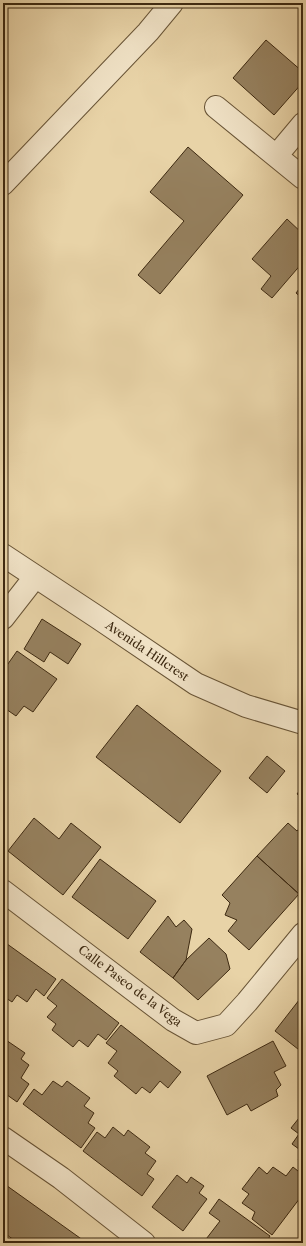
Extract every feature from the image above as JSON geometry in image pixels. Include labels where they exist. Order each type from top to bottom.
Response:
[{"type":"street","points":[[3,184],[148,32],[172,3]]},
{"type":"street","points":[[216,107],[277,155],[303,178]]},
{"type":"street","points":[[277,155],[303,124]]},
{"type":"street","name":"Avenida Hillcrest","points":[[3,555],[196,684],[246,706],[303,723]]},
{"type":"street","points":[[3,618],[35,577]]},
{"type":"street","name":"Calle Paseo de la Vega","points":[[3,891],[173,1020],[196,1033],[226,1025],[303,934]]},
{"type":"street","points":[[3,1138],[61,1178],[144,1243]]},
{"type":"building","points":[[266,40],[303,72],[303,82],[274,115],[233,78]]},
{"type":"building","points":[[188,147],[243,195],[160,294],[138,275],[184,221],[150,192]]},
{"type":"building","points":[[287,219],[303,234],[303,262],[272,298],[261,289],[271,276],[252,259]]},
{"type":"building","points":[[303,284],[303,299],[296,293]]},
{"type":"building","points":[[42,619],[81,644],[68,664],[50,652],[44,662],[24,649]]},
{"type":"building","points":[[17,651],[57,679],[33,712],[24,706],[16,716],[3,707],[3,671]]},
{"type":"building","points":[[137,705],[221,771],[180,823],[96,757]]},
{"type":"building","points":[[267,756],[285,771],[267,793],[249,778]]},
{"type":"building","points":[[303,786],[303,798],[297,794]]},
{"type":"building","points":[[34,818],[59,839],[71,823],[101,847],[63,895],[8,851]]},
{"type":"building","points":[[288,823],[297,831],[303,824],[303,889],[299,894],[257,856]]},
{"type":"building","points":[[257,856],[299,894],[249,950],[228,931],[237,920],[225,915],[230,903],[222,895]]},
{"type":"building","points":[[100,859],[156,901],[128,939],[72,897]]},
{"type":"building","points":[[168,916],[176,927],[184,920],[192,929],[186,960],[173,978],[140,952]]},
{"type":"building","points":[[209,938],[226,954],[230,969],[198,1000],[173,978],[186,960]]},
{"type":"building","points":[[3,941],[56,979],[44,996],[36,989],[27,1002],[17,995],[12,1002],[3,996]]},
{"type":"building","points":[[62,979],[119,1023],[106,1040],[98,1034],[88,1047],[79,1040],[73,1047],[52,1030],[56,1024],[47,1017],[57,1006],[47,998]]},
{"type":"building","points":[[303,995],[303,1053],[275,1031]]},
{"type":"building","points":[[121,1025],[181,1072],[168,1088],[160,1081],[150,1093],[142,1087],[136,1094],[114,1076],[118,1071],[108,1063],[117,1051],[106,1043]]},
{"type":"building","points":[[3,1038],[25,1053],[21,1059],[29,1065],[21,1078],[29,1084],[17,1102],[3,1092]]},
{"type":"building","points":[[273,1041],[286,1066],[274,1072],[281,1085],[276,1090],[278,1096],[251,1111],[247,1104],[227,1115],[207,1076]]},
{"type":"building","points":[[53,1081],[62,1087],[67,1081],[90,1098],[84,1106],[94,1113],[88,1123],[95,1128],[81,1148],[23,1104],[34,1089],[42,1095]]},
{"type":"building","points":[[303,1113],[303,1152],[292,1144],[299,1134],[291,1128]]},
{"type":"building","points":[[113,1127],[124,1136],[128,1130],[150,1147],[145,1153],[156,1161],[147,1174],[154,1179],[142,1196],[83,1151],[97,1132],[105,1138]]},
{"type":"building","points":[[303,1154],[303,1164],[298,1160]]},
{"type":"building","points":[[259,1167],[267,1174],[273,1167],[286,1176],[293,1167],[303,1175],[303,1194],[272,1235],[252,1219],[255,1212],[242,1203],[249,1194],[242,1189]]},
{"type":"building","points":[[177,1175],[187,1183],[191,1177],[204,1186],[199,1193],[207,1199],[183,1231],[152,1207]]},
{"type":"building","points":[[3,1183],[87,1243],[18,1243],[3,1232]]},
{"type":"building","points":[[219,1199],[270,1236],[266,1243],[203,1243],[220,1221],[209,1213]]}]
